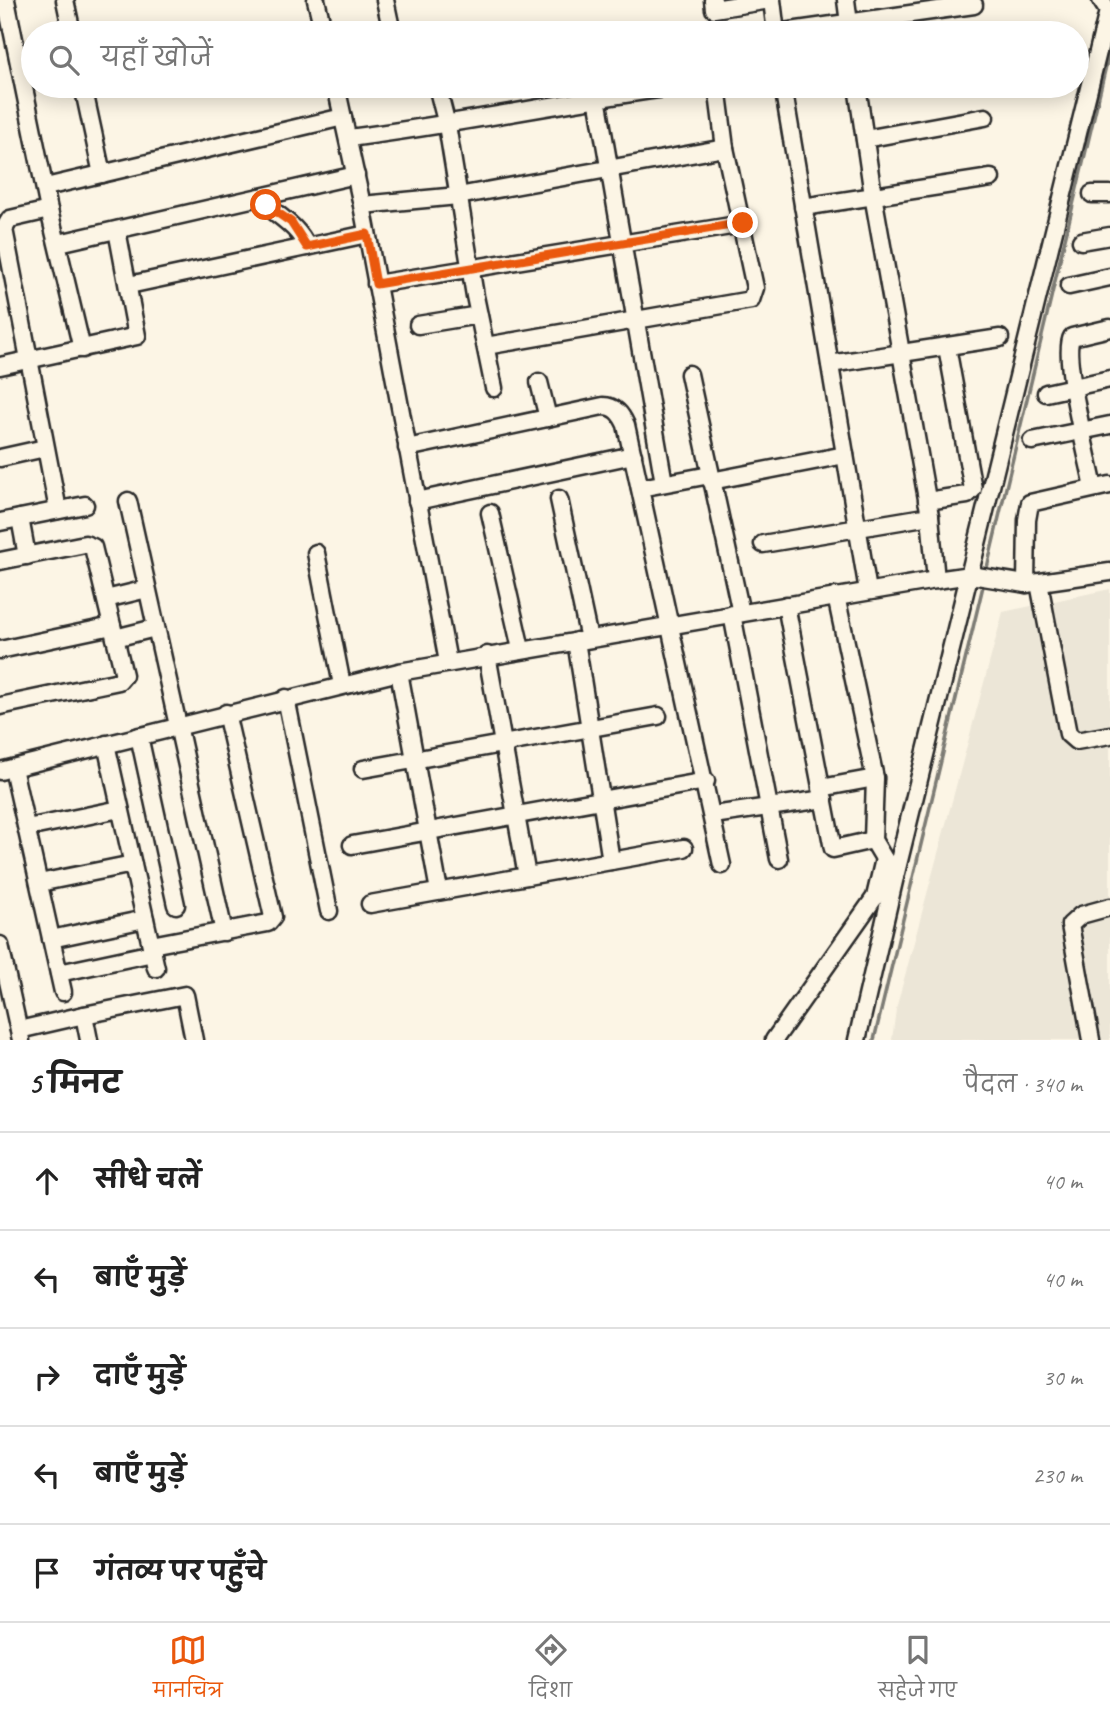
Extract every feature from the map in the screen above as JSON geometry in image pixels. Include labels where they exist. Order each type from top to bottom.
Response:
[{"type":"street","points":[[6,0],[7,38],[21,91]]},
{"type":"street","points":[[65,0],[69,21]]},
{"type":"street","points":[[316,0],[321,21]]},
{"type":"street","points":[[385,0],[389,21]]},
{"type":"street","points":[[713,0],[714,9],[771,0],[774,21]]},
{"type":"street","points":[[846,0],[849,21]]},
{"type":"street","points":[[888,21],[974,5]]},
{"type":"street","points":[[1089,79],[1106,6]]},
{"type":"street","points":[[23,98],[46,187],[82,349]]},
{"type":"street","points":[[86,98],[102,174]]},
{"type":"street","points":[[339,98],[362,205],[448,662]]},
{"type":"street","points":[[440,98],[494,388]]},
{"type":"street","points":[[349,138],[447,125],[569,98]]},
{"type":"street","points":[[597,98],[663,483]]},
{"type":"street","points":[[486,346],[751,300],[755,288],[725,148],[719,98]]},
{"type":"street","points":[[785,98],[845,456],[860,528],[868,591]]},
{"type":"street","points":[[859,98],[873,195],[928,508],[936,580]]},
{"type":"street","points":[[858,1040],[895,877],[974,575],[1085,98]]},
{"type":"street","points":[[46,187],[343,117]]},
{"type":"street","points":[[865,139],[985,117]]},
{"type":"street","points":[[362,205],[458,195],[725,148]]},
{"type":"street","points":[[59,243],[356,175]]},
{"type":"street","points":[[803,207],[991,178]]},
{"type":"street","points":[[1092,194],[1110,194]]},
{"type":"street","points":[[259,198],[275,213],[291,222],[307,247]]},
{"type":"street","points":[[50,210],[10,219],[4,229],[3,241],[16,294],[58,510]]},
{"type":"street","points":[[376,284],[743,223]]},
{"type":"street","points":[[0,366],[137,336],[117,230]]},
{"type":"street","points":[[129,285],[367,234]]},
{"type":"street","points":[[1081,241],[1110,236]]},
{"type":"street","points":[[1069,286],[1110,277]]},
{"type":"street","points":[[0,297],[16,294]]},
{"type":"street","points":[[418,325],[479,315]]},
{"type":"street","points":[[1110,328],[1069,340],[1073,387],[1083,431],[1102,486],[1030,503],[1027,520],[1033,584],[1068,734],[1076,741],[1110,735]]},
{"type":"street","points":[[830,364],[1000,338]]},
{"type":"street","points":[[763,544],[860,528],[967,495],[973,489],[947,347]]},
{"type":"street","points":[[689,374],[711,478],[779,859]]},
{"type":"street","points":[[1046,394],[1110,379]]},
{"type":"street","points":[[539,382],[548,418]]},
{"type":"street","points":[[407,448],[609,406],[624,419],[706,780],[722,865]]},
{"type":"street","points":[[1032,441],[1110,425]]},
{"type":"street","points":[[0,458],[45,448]]},
{"type":"street","points":[[417,501],[633,455]]},
{"type":"street","points":[[640,488],[845,456]]},
{"type":"street","points":[[559,499],[582,640],[591,727],[611,861]]},
{"type":"street","points":[[128,501],[224,932]]},
{"type":"street","points":[[0,522],[85,505]]},
{"type":"street","points":[[490,513],[521,649]]},
{"type":"street","points":[[20,518],[27,556]]},
{"type":"street","points":[[0,561],[91,545],[124,676],[119,681],[0,706]]},
{"type":"street","points":[[316,553],[342,685]]},
{"type":"street","points":[[63,992],[27,828],[7,769],[286,698],[487,655],[974,575],[1033,584],[1110,574]]},
{"type":"street","points":[[106,599],[148,589]]},
{"type":"street","points":[[836,596],[875,778],[873,840],[895,877]]},
{"type":"street","points":[[786,605],[833,849],[873,840]]},
{"type":"street","points":[[0,650],[155,628]]},
{"type":"street","points":[[487,655],[527,876]]},
{"type":"street","points":[[399,672],[439,891]]},
{"type":"street","points":[[286,698],[329,911]]},
{"type":"street","points":[[59,973],[153,955],[224,932],[268,923],[273,917],[226,713]]},
{"type":"street","points":[[363,769],[658,716]]},
{"type":"street","points":[[139,736],[176,905]]},
{"type":"street","points":[[106,744],[153,955]]},
{"type":"street","points":[[713,815],[769,807],[875,778]]},
{"type":"street","points":[[352,845],[706,780]]},
{"type":"street","points":[[27,828],[120,809]]},
{"type":"street","points":[[370,904],[684,848]]},
{"type":"street","points":[[774,1040],[874,897],[884,859]]},
{"type":"street","points":[[39,883],[133,864]]},
{"type":"street","points":[[1091,1040],[1070,925],[1081,915],[1110,907]]},
{"type":"street","points":[[51,939],[145,919]]},
{"type":"street","points":[[0,945],[20,1035],[84,1015],[185,995],[194,1040]]},
{"type":"street","points":[[84,1015],[89,1040]]},
{"type":"shaded area","points":[[1110,589],[1110,1040],[892,1040],[896,1009],[1003,612]]},
{"type":"waterway","points":[[986,572],[1110,49]]},
{"type":"waterway","points":[[874,1040],[984,582]]},
{"type":"route","points":[[266,205],[291,222],[307,247],[367,234],[376,284],[743,223]]}]
